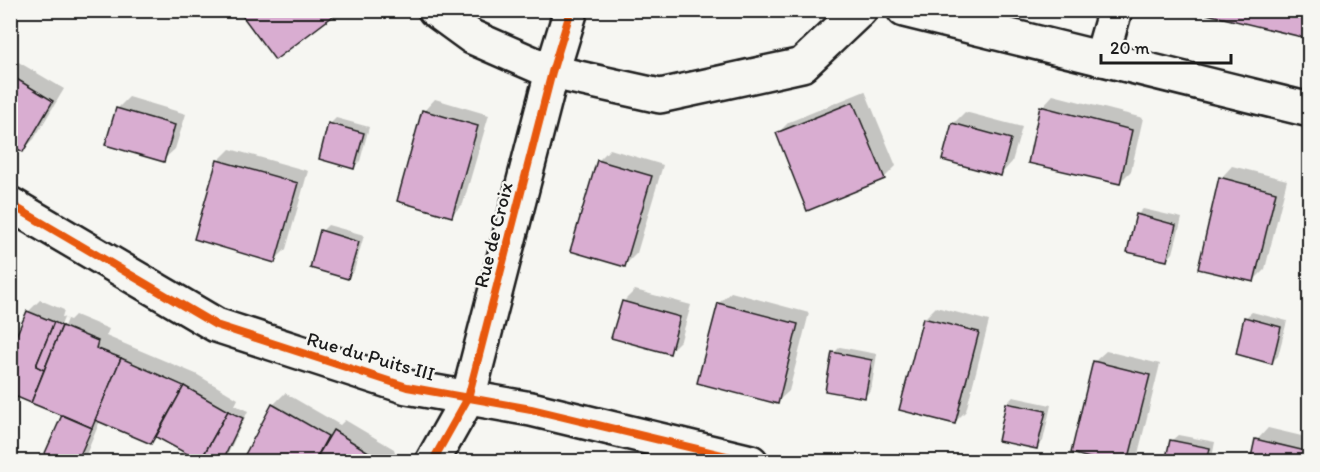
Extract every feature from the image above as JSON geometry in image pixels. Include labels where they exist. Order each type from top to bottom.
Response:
[{"type":"street","points":[[435,10],[472,37],[552,72],[660,96],[802,65],[860,10]]},
{"type":"street","name":"Rue de Croix","points":[[432,462],[468,398],[552,72],[571,10]]},
{"type":"street","points":[[904,10],[1310,110]]},
{"type":"street","points":[[1101,58],[1115,10]]},
{"type":"street","name":"Rue du Puits III","points":[[10,204],[216,325],[406,387],[531,409],[751,462]]},
{"type":"building","points":[[238,10],[341,10],[275,60]]},
{"type":"building","points":[[1190,10],[1310,10],[1310,39]]},
{"type":"building","points":[[10,75],[53,101],[23,152],[10,145]]},
{"type":"building","points":[[853,102],[885,179],[807,211],[776,133]]},
{"type":"building","points":[[1040,106],[1132,130],[1120,184],[1028,163]]},
{"type":"building","points":[[116,108],[175,125],[164,162],[105,145]]},
{"type":"building","points":[[422,110],[478,126],[452,217],[397,201]]},
{"type":"building","points":[[328,123],[364,133],[354,169],[319,159]]},
{"type":"building","points":[[952,123],[1011,139],[1001,176],[942,160]]},
{"type":"building","points":[[217,160],[298,183],[275,263],[194,239]]},
{"type":"building","points":[[597,160],[652,176],[625,267],[570,251]]},
{"type":"building","points":[[1219,177],[1276,192],[1254,282],[1198,269]]},
{"type":"building","points":[[1136,214],[1176,225],[1167,261],[1127,252]]},
{"type":"building","points":[[320,230],[359,242],[348,279],[310,268]]},
{"type":"building","points":[[622,301],[680,317],[670,354],[611,338]]},
{"type":"building","points":[[718,303],[798,324],[778,404],[697,383]]},
{"type":"building","points":[[27,311],[54,322],[36,366],[44,370],[31,403],[10,394],[10,350]]},
{"type":"building","points":[[1244,317],[1281,327],[1272,364],[1236,354]]},
{"type":"building","points":[[923,318],[979,332],[955,424],[899,410]]},
{"type":"building","points":[[54,322],[62,326],[44,370],[36,366]]},
{"type":"building","points":[[62,326],[98,341],[96,348],[121,358],[92,428],[31,403]]},
{"type":"building","points":[[832,352],[872,360],[865,398],[825,391]]},
{"type":"building","points":[[121,358],[184,386],[151,444],[95,420]]},
{"type":"building","points":[[1093,361],[1150,375],[1128,462],[1104,462],[1071,453]]},
{"type":"building","points":[[184,386],[228,411],[200,461],[156,437]]},
{"type":"building","points":[[1006,403],[1046,411],[1037,449],[998,441]]},
{"type":"building","points":[[272,404],[328,436],[314,462],[241,462]]},
{"type":"building","points":[[228,411],[243,418],[222,462],[200,462]]},
{"type":"building","points":[[62,415],[92,428],[77,462],[41,462]]},
{"type":"building","points":[[333,430],[383,461],[383,462],[314,462]]},
{"type":"building","points":[[1255,439],[1310,452],[1310,462],[1250,462]]},
{"type":"building","points":[[1170,440],[1210,448],[1207,462],[1165,462]]},
{"type":"cycle path","points":[[432,462],[468,398],[552,72],[571,10]]},
{"type":"cycle path","points":[[10,204],[216,325],[407,387],[531,409],[751,462]]}]
